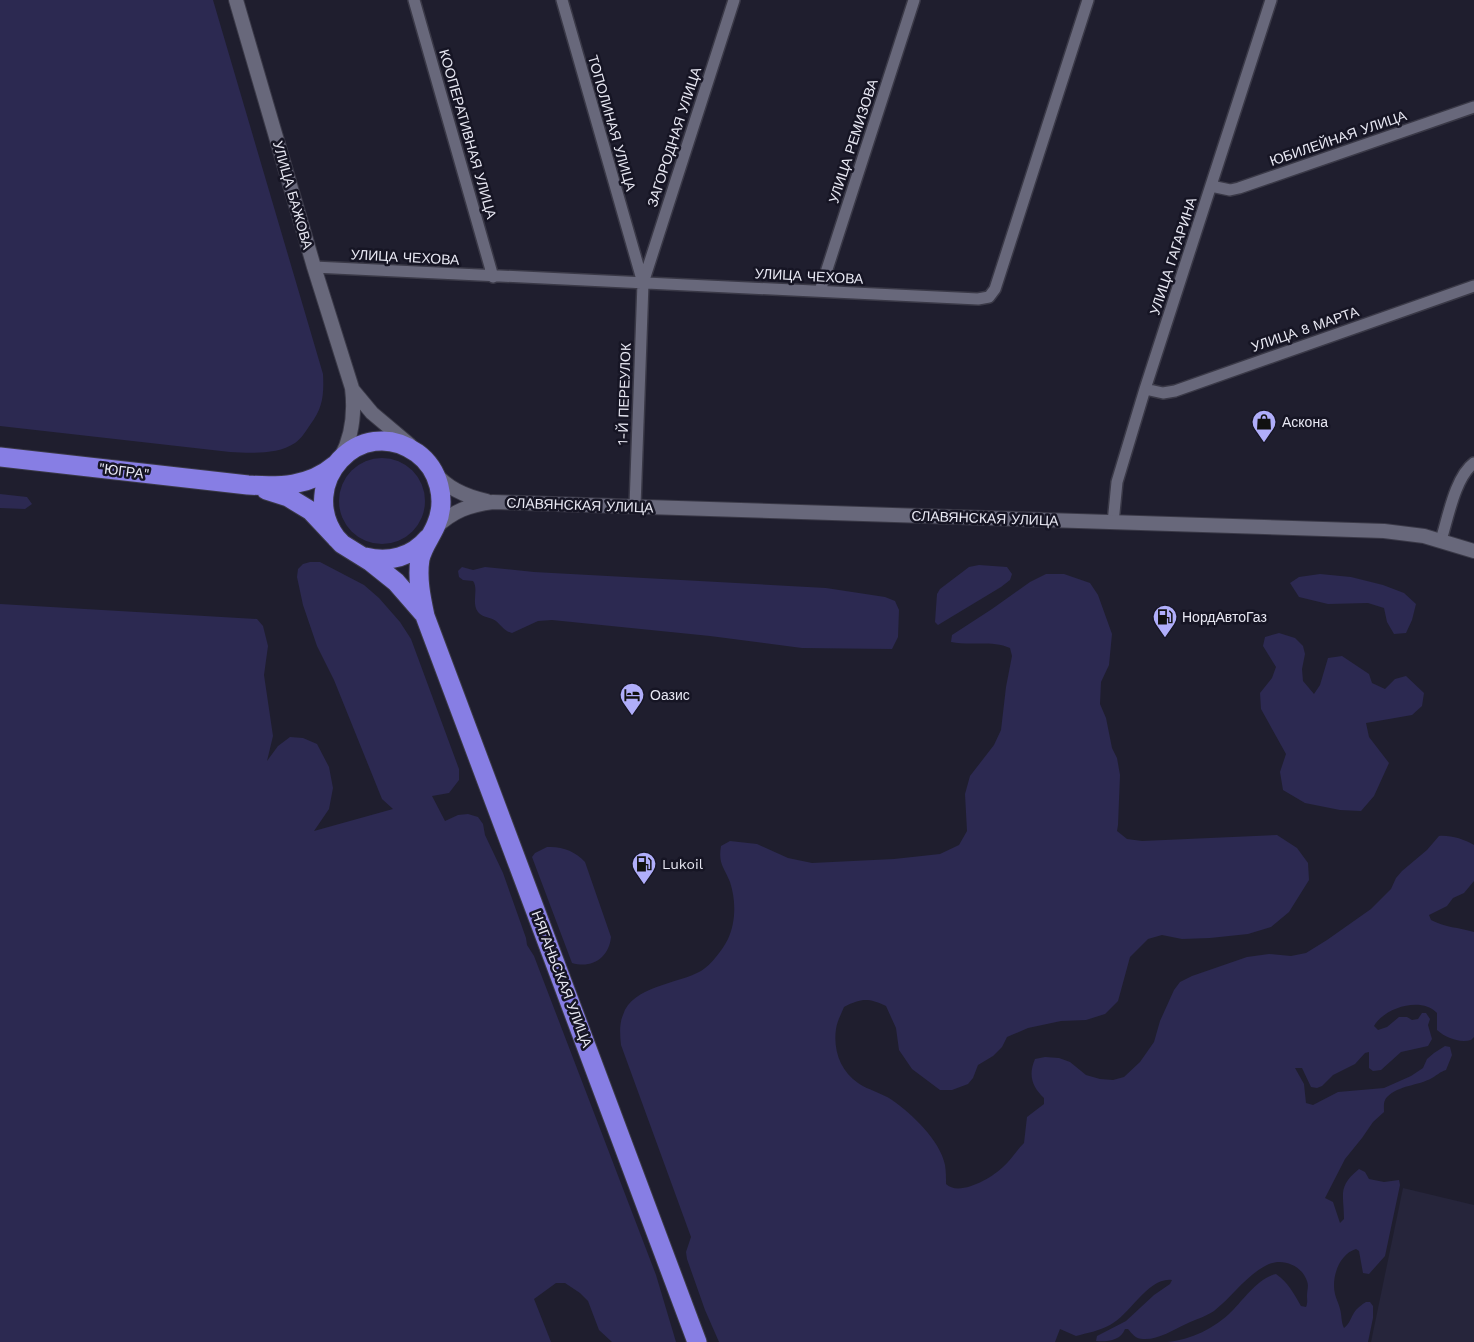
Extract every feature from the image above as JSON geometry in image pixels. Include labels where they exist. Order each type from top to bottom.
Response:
[{"type":"highway","points":[[248,486],[276,487],[300,484],[326,472],[359,447],[381,442],[404,446],[428,465],[439,485],[441,501],[439,517],[424,548],[419,567],[425,616]]},
{"type":"highway","name":"\"ЮГРА\"","points":[[0,457],[248,486]]},
{"type":"highway","points":[[337,539],[327,522],[323,502],[326,482],[338,462]]},
{"type":"highway","points":[[248,486],[277,493],[300,504],[318,518],[347,548],[396,582],[425,616]]},
{"type":"highway","points":[[359,555],[378,560],[398,558],[416,549],[431,533]]},
{"type":"highway","name":"НЯГАНЬСКАЯ УЛИЦА","points":[[425,616],[697,1342]]},
{"type":"street","name":"УЛИЦА БАЖОВА","points":[[236,0],[314,267],[352,388]]},
{"type":"street","name":"КООПЕРАТИВНАЯ УЛИЦА","points":[[414,0],[493,277]]},
{"type":"street","name":"ТОПОЛИНАЯ УЛИЦА","points":[[562,0],[642,283]]},
{"type":"street","name":"ЗАГОРОДНАЯ УЛИЦА","points":[[642,283],[734,0]]},
{"type":"street","name":"УЛИЦА РЕМИЗОВА","points":[[820,291],[914,0]]},
{"type":"street","name":"УЛИЦА ЧЕХОВА","points":[[314,267],[978,299],[989,297],[995,289],[1088,0]]},
{"type":"street","name":"УЛИЦА ГАГАРИНА","points":[[1113,522],[1117,482],[1271,0]]},
{"type":"street","name":"ЮБИЛЕЙНАЯ УЛИЦА","points":[[1211,186],[1230,190],[1239,188],[1474,106]]},
{"type":"street","name":"1-Й ПЕРЕУЛОК","points":[[635,506],[642,283]]},
{"type":"street","name":"УЛИЦА 8 МАРТА","points":[[1146,389],[1163,393],[1175,391],[1474,286]]},
{"type":"street","points":[[338,462],[347,446],[352,429],[354,405],[352,388]]},
{"type":"street","points":[[352,388],[372,414],[399,436],[442,480],[460,492],[493,502]]},
{"type":"street","points":[[1441,540],[1458,486],[1468,468],[1474,463]]},
{"type":"street","points":[[431,533],[457,511],[466,507],[493,502]]},
{"type":"street","name":"СЛАВЯНСКАЯ УЛИЦА","points":[[493,502],[1384,531],[1424,536],[1474,551]]},
{"type":"shaded area","points":[[0,0],[213,0],[323,374],[323,395],[318,413],[295,443],[280,450],[255,453],[230,452],[0,426]]},
{"type":"shaded area","points":[[382,458],[399,461],[413,470],[422,484],[425,501],[422,518],[413,532],[399,541],[382,544],[365,541],[351,532],[342,518],[339,501],[342,484],[351,470],[365,461]]},
{"type":"shaded area","points":[[0,494],[27,497],[32,504],[25,509],[0,508]]},
{"type":"shaded area","points":[[320,562],[364,585],[379,598],[400,622],[411,639],[459,769],[459,780],[449,793],[432,796],[445,821],[458,815],[468,814],[478,817],[483,824],[485,835],[503,873],[527,945],[534,956],[656,1275],[676,1342],[612,1342],[599,1330],[588,1301],[565,1283],[556,1283],[534,1299],[551,1342],[0,1342],[0,604],[257,619],[263,626],[268,646],[264,675],[273,736],[267,761],[278,746],[290,737],[303,738],[317,744],[329,767],[333,788],[329,809],[314,831],[393,809],[382,799],[334,680],[317,646],[303,605],[297,577],[298,569],[303,564]]},
{"type":"shaded area","points":[[979,565],[1007,567],[1012,574],[1010,580],[938,625],[935,622],[937,594],[940,589],[969,567]]},
{"type":"shaded area","points":[[462,567],[473,570],[485,567],[534,572],[826,588],[885,597],[895,601],[899,610],[898,637],[892,649],[802,648],[710,636],[552,620],[538,621],[512,633],[505,630],[494,620],[478,612],[475,604],[475,584],[473,581],[463,580],[459,577],[458,571]]},
{"type":"shaded area","points":[[1046,574],[1064,574],[1090,583],[1098,595],[1112,634],[1109,665],[1101,682],[1100,704],[1106,718],[1120,775],[1117,831],[1127,839],[1142,841],[1277,835],[1297,848],[1308,863],[1309,880],[1289,912],[1271,927],[1248,934],[1210,938],[1182,939],[1162,935],[1148,939],[1130,957],[1118,1001],[1105,1014],[1086,1020],[1061,1021],[1028,1028],[1007,1037],[1002,1047],[993,1056],[978,1065],[973,1078],[968,1084],[952,1090],[940,1090],[912,1069],[899,1050],[896,1028],[886,1006],[870,1000],[856,1002],[844,1007],[838,1021],[835,1037],[839,1059],[852,1078],[892,1100],[924,1128],[942,1156],[946,1184],[959,1188],[967,1187],[984,1181],[998,1171],[1024,1143],[1027,1117],[1044,1104],[1044,1098],[1032,1080],[1035,1059],[1045,1057],[1059,1058],[1070,1062],[1086,1075],[1100,1079],[1113,1080],[1124,1077],[1140,1062],[1154,1042],[1160,1021],[1174,990],[1180,982],[1247,957],[1269,954],[1291,956],[1306,953],[1371,909],[1391,889],[1402,871],[1427,850],[1439,836],[1461,839],[1474,845],[1474,881],[1464,893],[1453,898],[1447,906],[1429,915],[1431,920],[1436,923],[1474,932],[1474,1037],[1466,1041],[1444,1035],[1437,1030],[1437,1013],[1430,1008],[1422,1005],[1403,1006],[1386,1014],[1374,1026],[1378,1030],[1387,1027],[1399,1017],[1407,1017],[1412,1020],[1418,1019],[1422,1013],[1426,1013],[1430,1019],[1428,1025],[1432,1039],[1428,1046],[1401,1052],[1381,1070],[1373,1071],[1369,1068],[1369,1052],[1365,1053],[1355,1064],[1333,1075],[1322,1086],[1317,1088],[1311,1087],[1302,1068],[1295,1068],[1304,1084],[1306,1103],[1313,1105],[1338,1092],[1384,1088],[1411,1076],[1423,1068],[1427,1059],[1434,1053],[1445,1046],[1450,1047],[1452,1055],[1446,1070],[1427,1081],[1397,1090],[1387,1097],[1384,1102],[1384,1112],[1373,1122],[1345,1159],[1325,1198],[1333,1202],[1340,1223],[1344,1219],[1343,1191],[1347,1181],[1359,1169],[1365,1172],[1369,1179],[1384,1182],[1399,1180],[1400,1185],[1385,1256],[1369,1274],[1363,1273],[1359,1251],[1356,1249],[1345,1256],[1335,1274],[1335,1294],[1340,1307],[1344,1328],[1356,1310],[1362,1305],[1370,1302],[1373,1306],[1373,1318],[1368,1342],[1167,1342],[1185,1339],[1210,1328],[1232,1311],[1257,1284],[1276,1274],[1287,1284],[1301,1306],[1306,1307],[1308,1285],[1305,1276],[1297,1267],[1275,1262],[1254,1273],[1211,1313],[1165,1334],[1149,1339],[1138,1338],[1128,1329],[1125,1329],[1117,1338],[1109,1341],[1096,1341],[1097,1336],[1126,1321],[1154,1295],[1170,1284],[1172,1280],[1155,1284],[1110,1325],[1076,1336],[1060,1329],[1055,1342],[719,1342],[705,1310],[687,1259],[686,1252],[691,1237],[621,1045],[620,1026],[623,1015],[628,1005],[646,992],[701,971],[713,961],[726,943],[733,925],[734,903],[730,882],[722,865],[720,852],[721,846],[730,841],[757,844],[788,858],[812,863],[894,859],[940,854],[959,845],[967,831],[965,794],[970,776],[994,745],[1001,730],[1012,656],[1010,648],[996,644],[951,642],[952,635],[1030,582]]},
{"type":"shaded area","points":[[1320,574],[1351,577],[1383,585],[1404,593],[1416,604],[1406,633],[1394,634],[1387,622],[1384,608],[1368,603],[1328,604],[1299,597],[1290,583],[1299,577]]},
{"type":"shaded area","points":[[1279,633],[1295,638],[1303,646],[1305,654],[1302,669],[1303,681],[1314,694],[1320,685],[1328,658],[1342,656],[1369,674],[1372,683],[1385,689],[1395,679],[1406,676],[1424,693],[1422,706],[1412,715],[1366,723],[1369,737],[1389,763],[1374,796],[1361,811],[1340,810],[1305,803],[1283,790],[1280,772],[1286,754],[1261,709],[1260,693],[1272,678],[1276,667],[1263,646],[1265,637]]},
{"type":"shaded area","points":[[547,847],[558,847],[568,850],[585,862],[611,937],[610,944],[603,956],[593,963],[572,963],[532,857],[535,853]]},
{"type":"shaded area","points":[[1403,1188],[1474,1205],[1474,1342],[1371,1342]]},
{"type":"place","name":"Аскона","points":[[1264,443]]},
{"type":"place","name":"НордАвтоГаз","points":[[1165,638]]},
{"type":"place","name":"Оазис","points":[[632,716]]},
{"type":"place","name":"Lukoil","points":[[644,885]]}]
